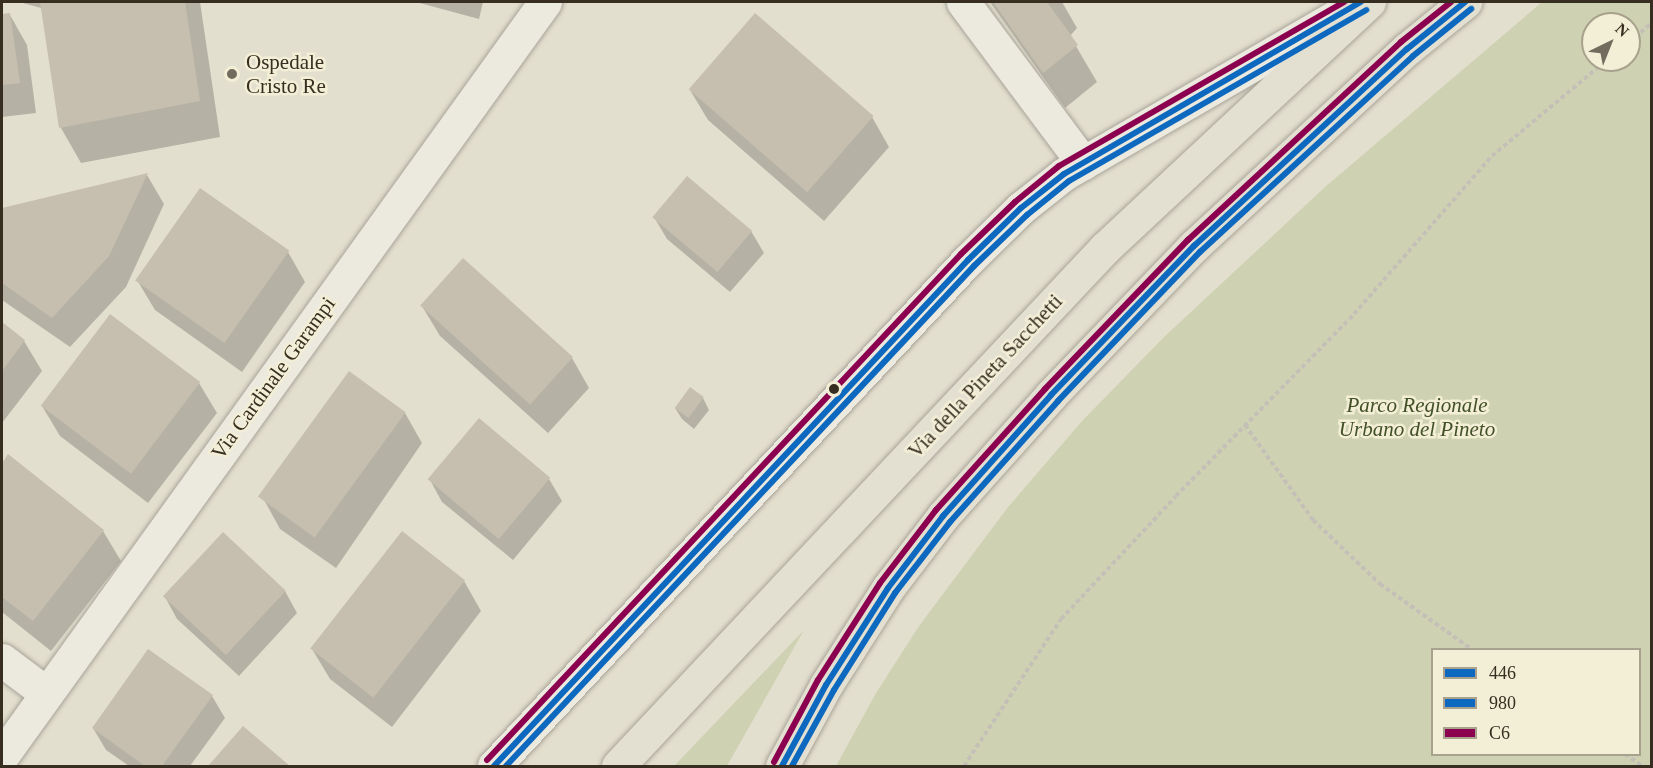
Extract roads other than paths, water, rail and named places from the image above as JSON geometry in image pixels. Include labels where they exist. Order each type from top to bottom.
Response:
[{"type":"main road","name":"Via della Pineta Sacchetti","points":[[618,766],[1105,248],[1369,2]]},
{"type":"main road","points":[[782,766],[821,694],[888,588],[943,516],[1051,394],[1194,246],[1407,49],[1465,2]]},
{"type":"street","name":"Via Cardinale Garampi","points":[[2,756],[545,2]]},
{"type":"street","points":[[963,2],[1083,163]]},
{"type":"street","points":[[494,766],[993,234],[1048,186],[1083,163],[1361,2]]},
{"type":"street","points":[[2,660],[46,693]]},
{"type":"place","name":"Ospedale Cristo Re","points":[[232,74]]},
{"type":"park label","name":"Parco Regionale Urbano del Pineto","points":[[1417,417]]}]
